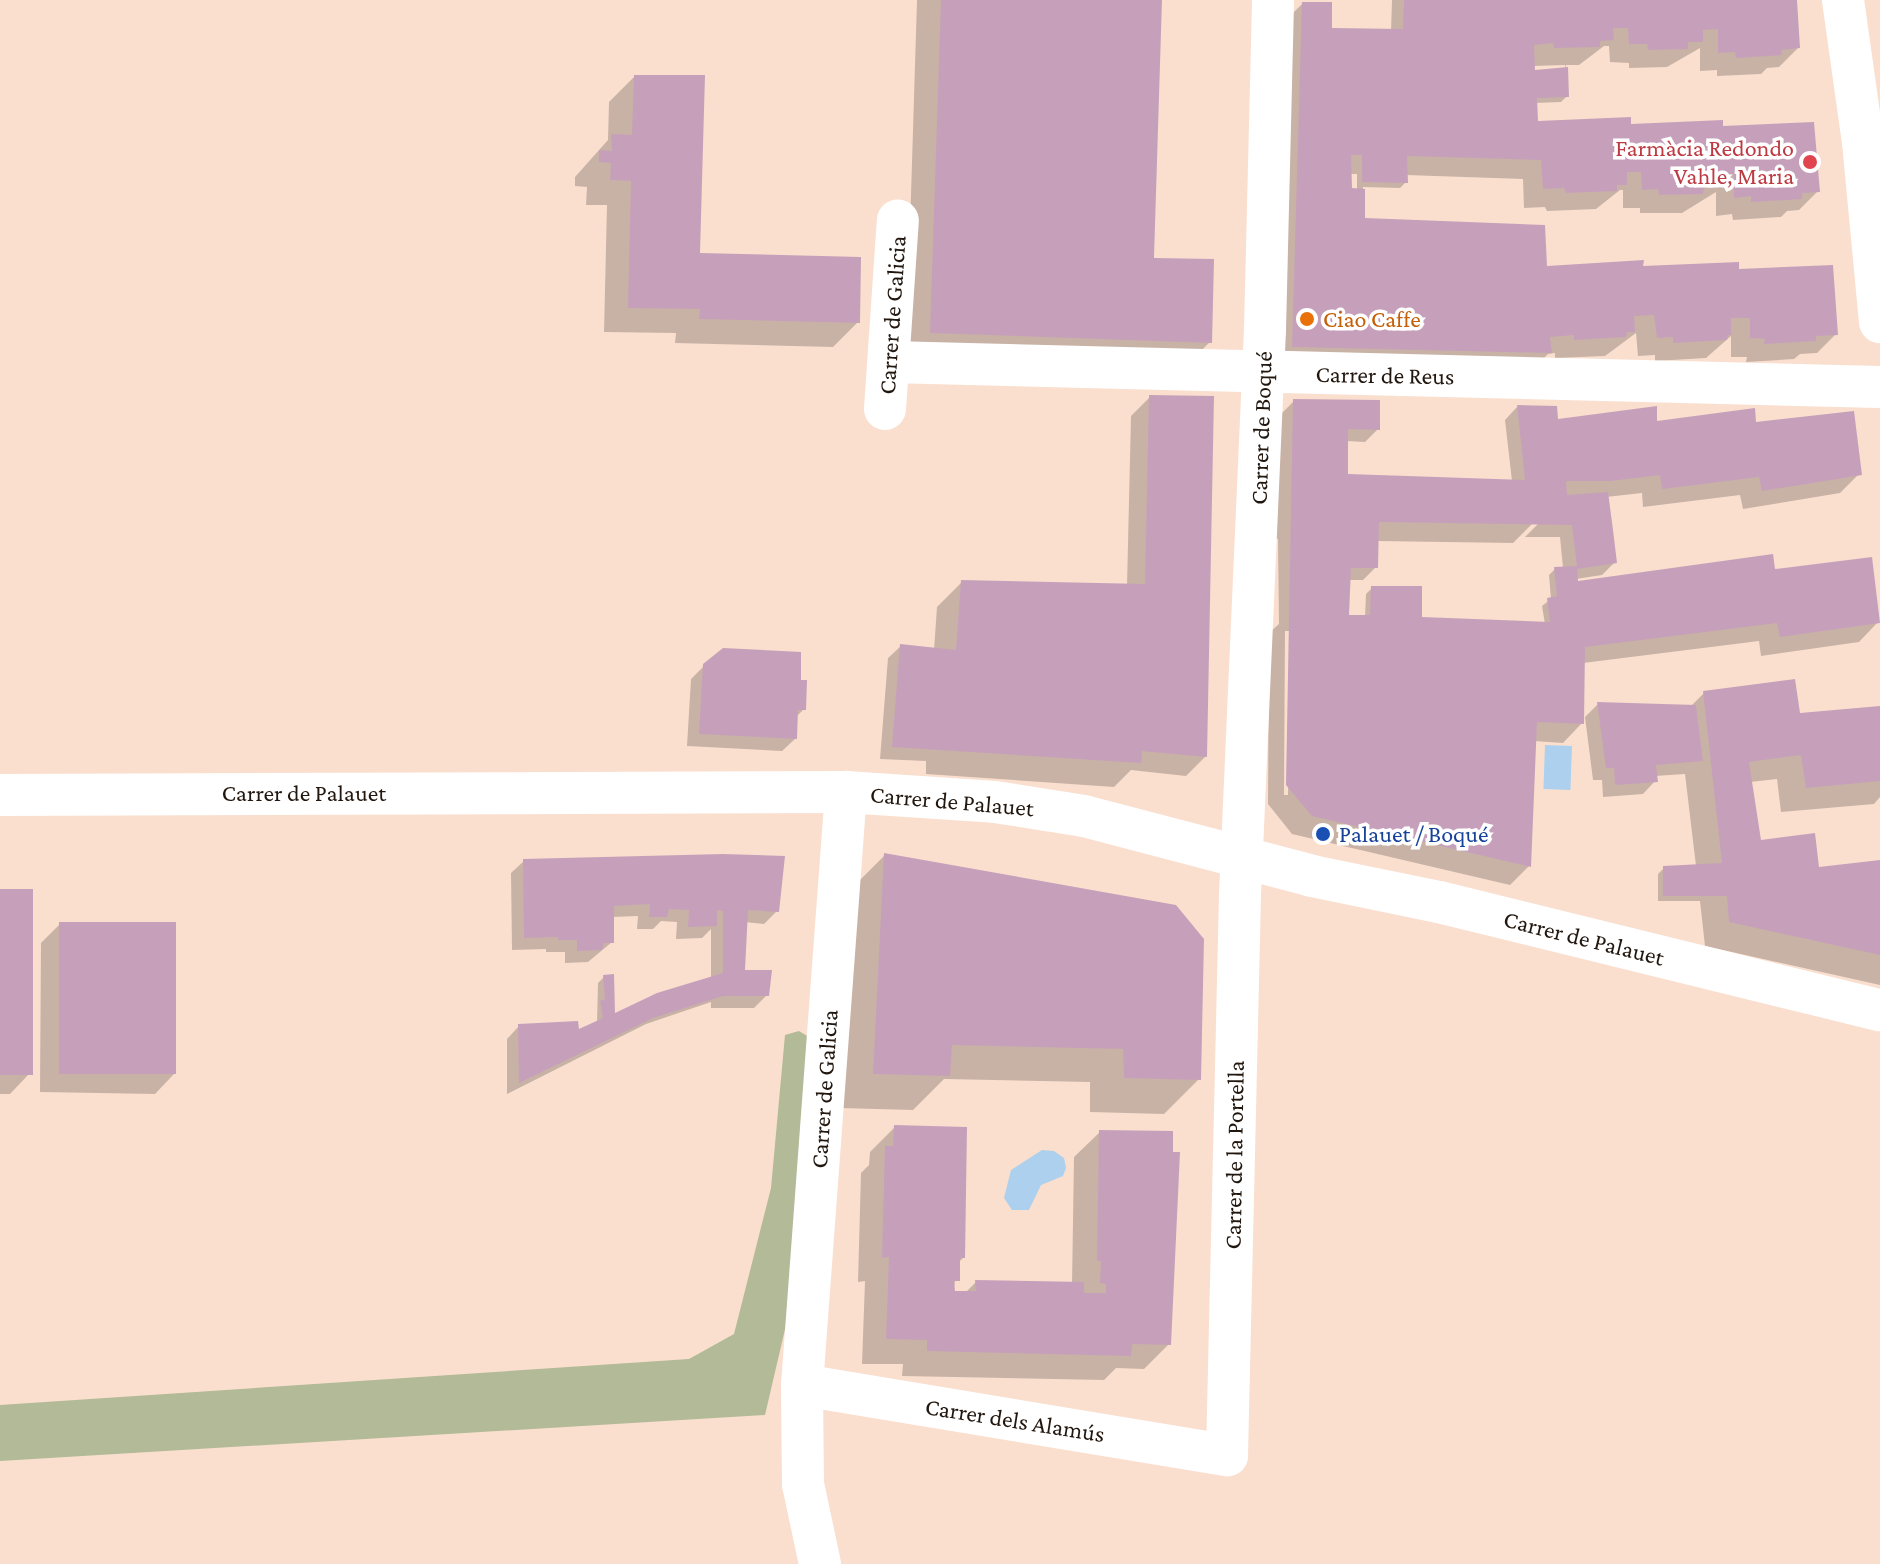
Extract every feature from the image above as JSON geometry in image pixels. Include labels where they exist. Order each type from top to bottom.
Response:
[{"type":"street","name":"Carrer de Boqué","points":[[1242,855],[1263,372],[1273,0]]},
{"type":"street","points":[[1843,0],[1871,140],[1880,322]]},
{"type":"street","name":"Carrer de Galicia","points":[[885,409],[898,220]]},
{"type":"street","name":"Carrer de Reus","points":[[890,362],[1880,387]]},
{"type":"street","name":"Carrer de Galicia","points":[[820,1564],[803,1484],[802,1385],[846,792]]},
{"type":"street","name":"Carrer de Palauet","points":[[0,795],[846,792],[995,802],[1069,813],[1242,855],[1312,876],[1439,902],[1880,1010]]},
{"type":"street","name":"Carrer de la Portella","points":[[1227,1455],[1242,855]]},
{"type":"street","name":"Carrer dels Alamús","points":[[802,1385],[1227,1455]]},
{"type":"green space","points":[[799,1031],[812,1039],[793,1295],[765,1415],[0,1461],[0,1405],[689,1359],[734,1334],[771,1188],[785,1035]]},
{"type":"water","points":[[1545,745],[1572,746],[1570,790],[1543,789]]},
{"type":"water","points":[[1042,1150],[1054,1151],[1064,1158],[1066,1168],[1063,1176],[1041,1185],[1029,1210],[1012,1210],[1004,1198],[1011,1170]]},
{"type":"building","points":[[941,0],[1162,0],[1154,258],[1214,259],[1212,343],[930,333]]},
{"type":"building","points":[[1404,0],[1797,0],[1800,48],[1781,50],[1782,55],[1736,58],[1735,52],[1718,53],[1718,29],[1703,30],[1703,42],[1688,42],[1688,49],[1648,50],[1647,44],[1629,44],[1628,28],[1613,28],[1614,40],[1600,41],[1600,47],[1554,48],[1553,43],[1534,45],[1535,70],[1568,67],[1569,97],[1537,98],[1538,121],[1631,117],[1631,124],[1723,120],[1723,126],[1814,122],[1820,192],[1802,193],[1802,199],[1751,202],[1751,196],[1734,198],[1734,174],[1718,175],[1719,187],[1704,188],[1703,194],[1659,195],[1658,189],[1642,190],[1641,172],[1627,172],[1627,185],[1617,185],[1617,191],[1566,193],[1564,188],[1543,189],[1541,160],[1407,156],[1408,183],[1362,182],[1362,155],[1351,155],[1352,188],[1365,189],[1365,218],[1545,225],[1547,266],[1644,260],[1643,266],[1739,262],[1739,269],[1833,265],[1838,335],[1816,336],[1816,341],[1764,344],[1765,339],[1750,338],[1750,318],[1731,318],[1731,335],[1727,340],[1673,343],[1673,337],[1657,338],[1654,315],[1634,316],[1635,332],[1627,332],[1626,337],[1574,340],[1574,335],[1550,337],[1552,353],[1292,347],[1302,2],[1332,2],[1332,28],[1403,29]]},
{"type":"building","points":[[634,75],[705,75],[700,253],[861,257],[860,323],[699,319],[700,309],[628,308],[631,181],[610,180],[611,163],[599,162],[599,150],[612,151],[611,134],[632,135]]},
{"type":"building","points":[[1149,395],[1214,396],[1207,757],[1142,751],[1141,763],[892,747],[900,644],[956,650],[961,580],[1145,584]]},
{"type":"building","points":[[1293,399],[1380,400],[1380,430],[1348,429],[1348,474],[1525,480],[1517,405],[1557,406],[1558,419],[1657,406],[1657,421],[1755,408],[1756,422],[1854,411],[1862,475],[1762,491],[1759,477],[1662,489],[1660,475],[1611,481],[1566,481],[1567,495],[1608,492],[1617,563],[1577,569],[1578,581],[1773,554],[1775,569],[1872,557],[1880,623],[1780,637],[1777,623],[1585,647],[1584,724],[1537,722],[1531,867],[1312,816],[1286,785]],"holes":[[[1379,522],[1572,525],[1577,566],[1554,567],[1557,596],[1547,598],[1550,622],[1422,617],[1422,586],[1371,586],[1370,615],[1349,615],[1351,568],[1378,568]]]},
{"type":"building","points":[[723,648],[801,652],[801,680],[807,680],[806,710],[798,710],[797,739],[699,734],[703,664]]},
{"type":"building","points":[[1795,679],[1800,713],[1880,706],[1880,781],[1806,788],[1801,755],[1749,762],[1761,840],[1815,833],[1819,867],[1880,860],[1880,955],[1729,922],[1727,896],[1663,896],[1663,866],[1722,863],[1703,691]]},
{"type":"building","points":[[1597,702],[1696,705],[1703,761],[1656,765],[1658,782],[1615,785],[1614,768],[1606,768]]},
{"type":"building","points":[[884,853],[1176,905],[1204,939],[1201,1080],[1124,1078],[1123,1049],[952,1045],[950,1076],[873,1074]]},
{"type":"building","points":[[723,854],[785,856],[779,912],[748,910],[745,970],[772,970],[769,996],[723,996],[653,1018],[519,1083],[518,1024],[578,1021],[579,1029],[603,1018],[600,1001],[605,999],[603,975],[614,974],[615,1013],[657,993],[723,973],[723,911],[717,910],[717,926],[688,927],[689,910],[669,909],[667,917],[649,917],[650,904],[614,906],[614,943],[604,943],[602,950],[577,951],[577,940],[558,940],[558,937],[524,938],[523,859]]},
{"type":"building","points":[[0,889],[33,889],[33,1075],[0,1075]]},
{"type":"building","points":[[59,922],[176,922],[176,1074],[59,1074]]},
{"type":"building","points":[[894,1125],[967,1127],[965,1258],[960,1258],[960,1281],[954,1281],[955,1291],[976,1291],[975,1280],[1084,1282],[1084,1293],[1106,1293],[1106,1284],[1100,1283],[1101,1261],[1097,1261],[1099,1130],[1173,1131],[1173,1152],[1180,1152],[1171,1345],[1132,1344],[1131,1356],[927,1351],[927,1340],[886,1339],[889,1257],[882,1258],[885,1146],[893,1146]]},
{"type":"place","name":"Farmàcia Redondo Vahle, Maria","points":[[1810,162]]},
{"type":"place","name":"Ciao Caffe","points":[[1307,319]]},
{"type":"place","name":"Palauet / Boqué","points":[[1323,834]]}]
